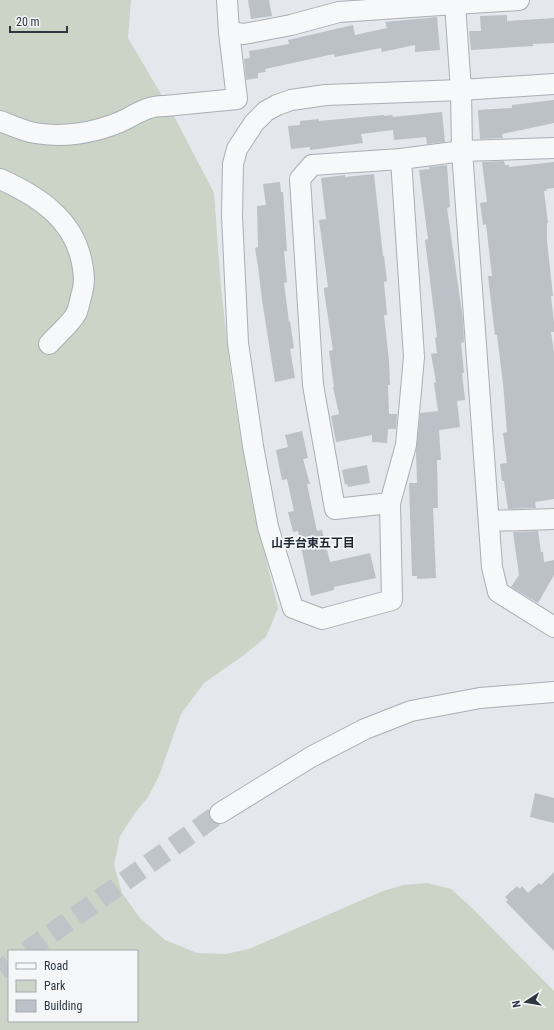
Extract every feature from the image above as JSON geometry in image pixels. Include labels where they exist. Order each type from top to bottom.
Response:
[{"type":"street","points":[[0,121],[34,133],[64,134],[85,132],[108,127],[156,105],[165,106],[237,99],[227,0]]},
{"type":"street","points":[[230,32],[244,34],[291,25],[338,6],[519,0]]},
{"type":"street","points":[[455,2],[461,90],[462,151],[492,568],[498,592],[554,627]]},
{"type":"street","points":[[401,159],[414,357],[406,445],[390,503],[392,600],[322,619],[293,608],[268,527],[253,446],[238,343],[232,216],[233,164],[236,149],[254,122],[277,105],[291,100],[326,95],[461,90],[554,84]]},
{"type":"street","points":[[390,503],[335,509],[313,385],[300,179],[312,165],[401,159],[462,151],[554,148]]},
{"type":"street","points":[[0,179],[12,184],[49,207],[65,222],[81,254],[85,277],[76,314],[49,344]]},
{"type":"street","points":[[489,521],[554,519]]},
{"type":"street","points":[[220,813],[318,754],[365,729],[411,711],[480,698],[554,692]]},
{"type":"green space","points":[[0,0],[131,0],[128,38],[175,118],[214,193],[221,288],[232,384],[251,498],[278,608],[266,637],[244,655],[204,683],[181,714],[159,776],[148,797],[135,813],[120,836],[114,865],[122,893],[140,918],[165,940],[197,953],[225,954],[249,949],[383,891],[403,885],[427,883],[451,889],[472,908],[554,991],[554,1030],[0,1030]]},
{"type":"building","points":[[248,0],[269,0],[272,16],[251,19]]},
{"type":"building","points":[[507,15],[507,21],[554,18],[554,43],[533,44],[533,46],[471,50],[469,31],[481,31],[480,16]]},
{"type":"building","points":[[437,17],[440,50],[415,52],[415,45],[382,52],[381,48],[335,57],[334,54],[265,69],[266,72],[258,73],[258,78],[246,80],[244,59],[250,58],[249,51],[289,44],[288,40],[353,25],[355,35],[387,28],[385,22]]},
{"type":"building","points":[[554,100],[554,123],[502,134],[503,138],[480,139],[478,110],[512,108],[512,105]]},
{"type":"building","points":[[442,112],[445,142],[427,144],[426,137],[394,140],[393,130],[361,134],[363,143],[310,150],[310,147],[291,149],[288,126],[300,125],[300,121],[319,119],[319,121],[384,115],[392,115],[393,117]]},
{"type":"building","points":[[504,161],[505,165],[509,165],[509,167],[554,162],[554,188],[546,189],[547,191],[544,191],[548,223],[547,241],[553,296],[551,296],[554,323],[554,332],[551,332],[554,352],[554,499],[535,502],[536,508],[508,509],[500,464],[507,463],[503,433],[507,432],[503,383],[497,335],[495,335],[488,276],[492,276],[486,224],[483,225],[480,203],[487,202],[482,162]]},
{"type":"building","points":[[447,165],[450,207],[447,208],[463,320],[464,342],[461,343],[465,400],[457,401],[460,427],[439,430],[441,460],[437,460],[438,508],[433,508],[436,578],[417,579],[417,576],[412,576],[409,483],[417,483],[416,451],[420,413],[438,411],[434,383],[436,382],[431,354],[437,353],[435,338],[437,337],[425,240],[428,239],[419,170]]},
{"type":"building","points":[[374,174],[387,281],[384,282],[387,315],[384,315],[389,361],[389,414],[397,414],[396,429],[388,429],[387,443],[372,442],[372,435],[336,442],[331,416],[339,414],[333,387],[329,351],[333,350],[324,291],[324,288],[328,287],[319,220],[326,219],[321,178]]},
{"type":"building","points":[[280,182],[281,192],[283,192],[287,251],[284,251],[287,282],[284,283],[294,348],[290,349],[295,378],[275,382],[255,248],[258,247],[257,206],[266,205],[263,184]]},
{"type":"building","points":[[302,431],[308,458],[303,459],[310,484],[307,484],[317,531],[322,530],[330,562],[370,553],[376,578],[334,587],[334,590],[311,596],[298,531],[293,532],[288,512],[294,511],[287,479],[282,480],[276,450],[288,447],[285,435]]},
{"type":"building","points":[[367,465],[370,483],[348,487],[347,484],[345,485],[342,470]]},
{"type":"building","points":[[538,531],[544,562],[554,560],[554,575],[538,603],[511,587],[519,575],[513,532]]},
{"type":"building","points":[[535,793],[554,798],[554,823],[530,817]]},
{"type":"building","points":[[554,872],[554,951],[506,902],[508,900],[505,897],[517,886],[520,889],[522,886],[528,893],[539,883],[541,885]]},
{"type":"tunnel","points":[[28,950],[220,813]]},
{"type":"tunnel","points":[[0,970],[8,965]]},
{"type":"district","name":"山手台東五丁目","points":[[313,543]]}]
